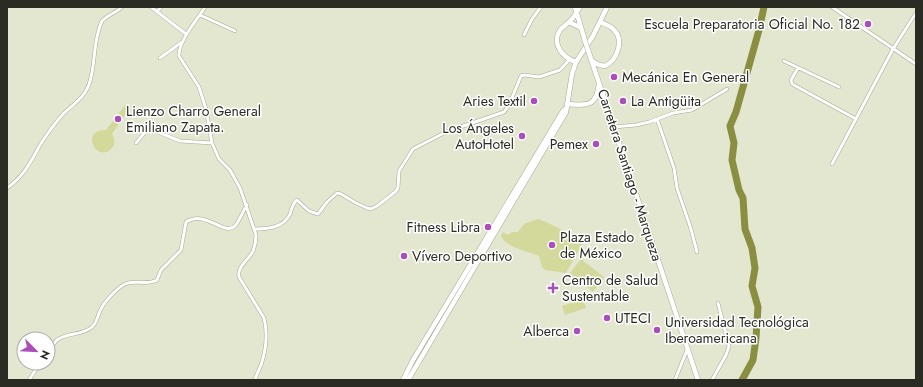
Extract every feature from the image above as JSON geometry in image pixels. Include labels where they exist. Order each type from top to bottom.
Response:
[{"type":"main road","points":[[576,62],[569,60],[560,50],[558,42],[560,30],[569,22],[576,9],[580,7]]},
{"type":"main road","points":[[603,7],[603,16]]},
{"type":"main road","points":[[408,380],[566,112],[572,74],[576,62],[590,42],[607,7]]},
{"type":"main road","name":"Carretera Santiago - Marqueza","points":[[576,9],[585,41],[698,380]]},
{"type":"main road","points":[[569,22],[581,28]]},
{"type":"main road","points":[[592,61],[599,65],[605,66],[612,62],[618,50],[619,40],[617,34],[612,28],[600,22]]},
{"type":"main road","points":[[403,380],[413,360],[562,111],[567,106],[591,103],[596,97],[599,82]]},
{"type":"street","points":[[7,188],[22,176],[41,144],[54,126],[65,112],[79,100],[87,90],[91,75],[96,41],[101,23],[122,7]]},
{"type":"street","points":[[151,7],[186,34]]},
{"type":"street","points":[[157,12],[161,7]]},
{"type":"street","points":[[205,7],[186,34],[178,50],[179,56],[199,87],[206,109],[212,143],[219,159],[230,170],[240,188],[256,235],[253,252],[240,269],[239,273],[266,323],[266,346],[256,380]]},
{"type":"street","points":[[524,35],[532,19],[541,7]]},
{"type":"street","points":[[832,7],[916,64]]},
{"type":"street","points":[[832,164],[893,49],[916,13]]},
{"type":"street","points":[[200,15],[235,31]]},
{"type":"street","points":[[160,58],[183,41]]},
{"type":"street","points":[[254,229],[267,228],[282,224],[288,218],[293,203],[297,200],[310,211],[318,214],[327,202],[337,193],[342,194],[356,204],[366,208],[376,206],[398,188],[399,171],[413,149],[446,132],[504,112],[510,105],[521,76],[539,77],[560,70],[569,60]]},
{"type":"street","points":[[784,61],[839,87]]},
{"type":"street","points":[[798,68],[791,80],[792,84],[856,119]]},
{"type":"street","points":[[614,127],[636,125],[673,113],[696,109],[727,89]]},
{"type":"street","points":[[657,119],[674,168],[677,188],[697,252]]},
{"type":"street","points":[[136,143],[146,131],[153,130],[180,141],[212,143]]},
{"type":"street","points":[[56,341],[62,337],[91,328],[104,305],[126,283],[151,283],[157,280],[161,270],[180,250],[186,222],[192,218],[208,219],[224,228],[229,229],[235,225],[247,205]]},
{"type":"street","points":[[712,380],[729,346],[718,303]]},
{"type":"street","points":[[675,380],[688,348]]},
{"type":"street","points":[[29,380],[35,371]]},
{"type":"green space","name":"Lienzo Charro General Emiliano Zapata.","points":[[125,105],[130,108],[112,134],[114,143],[112,148],[106,152],[96,150],[92,140],[93,135],[98,131],[106,130]]},
{"type":"green space","points":[[538,219],[584,241],[566,273],[545,270],[542,267],[539,256],[508,244],[501,236],[503,232],[508,235],[512,232],[518,232],[524,224]]},
{"type":"green space","points":[[581,259],[604,277],[593,292],[570,273]]},
{"type":"green space","points":[[583,299],[586,308],[565,315],[562,306]]},
{"type":"waterway","points":[[742,380],[753,360],[758,307],[752,286],[755,268],[752,248],[745,229],[743,198],[739,190],[732,160],[734,143],[730,126],[736,112],[764,7]]},
{"type":"place","name":"Escuela Preparatoria Oficial No. 182","points":[[868,24]]},
{"type":"place","name":"Mecánica En General","points":[[614,77]]},
{"type":"place","name":"Aries Textil","points":[[534,101]]},
{"type":"place","name":"La Antigüita","points":[[623,101]]},
{"type":"place","name":"Lienzo Charro General Emiliano Zapata.","points":[[118,119]]},
{"type":"place","name":"Los Ángeles AutoHotel","points":[[522,136]]},
{"type":"place","name":"Pemex","points":[[596,144]]},
{"type":"place","name":"Fitness Libra","points":[[488,227]]},
{"type":"place","name":"Plaza Estado de México","points":[[552,245]]},
{"type":"place","name":"Vívero Deportivo","points":[[404,256]]},
{"type":"place","name":"Centro de Salud Sustentable","points":[[553,288]]},
{"type":"place","name":"UTECI","points":[[607,318]]},
{"type":"place","name":"Universidad Tecnológica Iberoamericana","points":[[657,330]]},
{"type":"place","name":"Alberca","points":[[577,331]]}]
